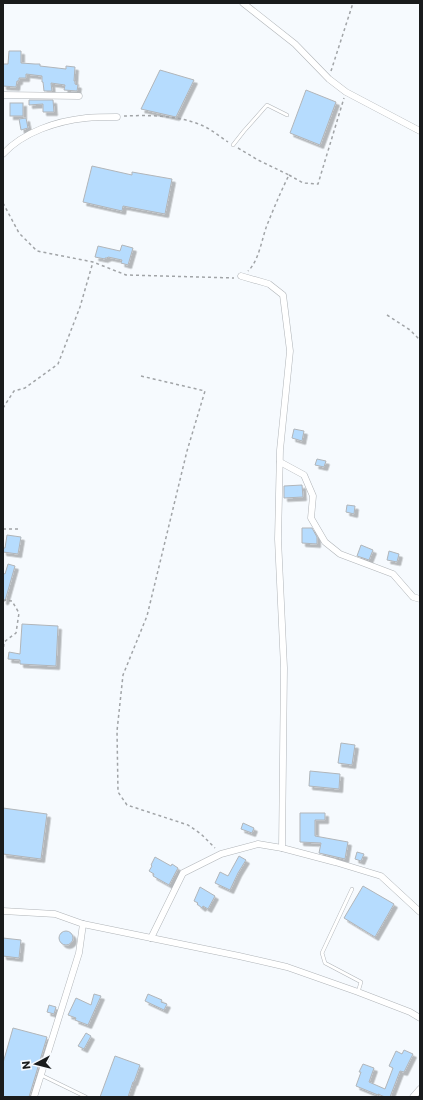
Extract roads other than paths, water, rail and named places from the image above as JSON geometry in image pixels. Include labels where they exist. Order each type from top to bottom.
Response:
[{"type":"street","points":[[243,3],[295,44],[329,79],[346,92],[420,130]]},
{"type":"street","points":[[3,95],[80,96]]},
{"type":"street","points":[[3,154],[23,138],[41,129],[68,121],[117,116]]},
{"type":"street","points":[[241,276],[269,284],[283,295],[290,351],[280,450],[278,539],[284,668],[282,848]]},
{"type":"street","points":[[280,462],[304,475],[313,496],[311,518],[325,542],[340,554],[393,574],[413,597],[420,599]]},
{"type":"street","points":[[151,938],[184,873],[221,854],[258,844],[282,848],[381,876],[420,912]]},
{"type":"street","points":[[3,911],[55,914],[83,924],[287,967],[358,992],[410,1012],[420,1018]]},
{"type":"street","points":[[34,1097],[79,953],[83,924]]},
{"type":"street","points":[[413,1097],[420,1089]]},
{"type":"lane","points":[[233,145],[267,105],[287,115]]},
{"type":"lane","points":[[352,889],[322,953],[326,962],[361,982],[358,992]]},
{"type":"lane","points":[[41,1075],[86,1097]]}]
